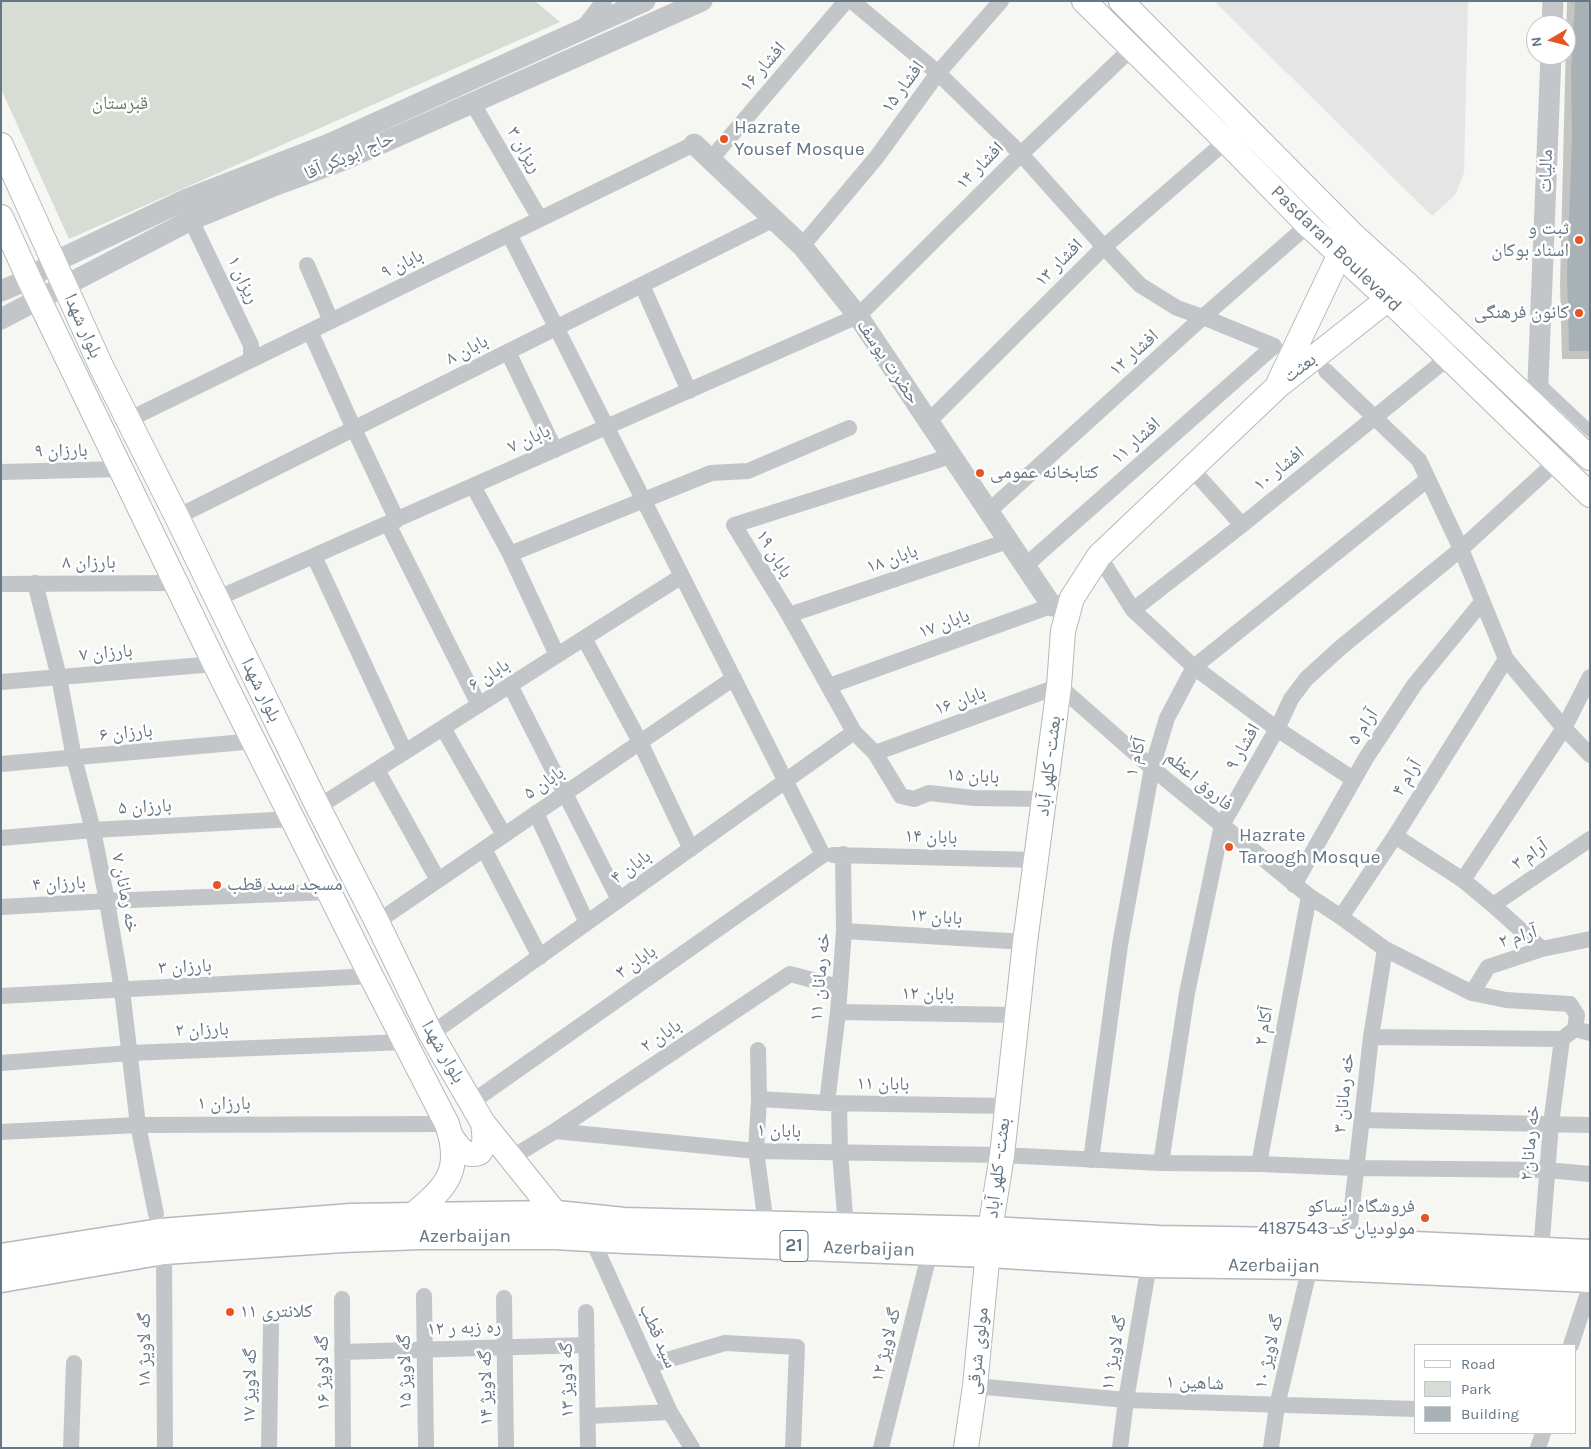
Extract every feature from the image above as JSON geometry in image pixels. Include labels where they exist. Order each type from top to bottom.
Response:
[{"type":"main road","name":"Pasdaran Boulevard","points":[[1084,1],[1226,140],[1308,225],[1347,245],[1407,284],[1590,458]]},
{"type":"main road","name":"Pasdaran Boulevard","points":[[1120,1],[1347,245],[1388,299],[1590,495]]},
{"type":"main road","name":"بلوار شهدا","points":[[1,145],[101,366],[431,1034],[483,1123],[511,1158],[556,1225]]},
{"type":"main road","name":"بلوار شهدا","points":[[1,218],[215,664],[450,1131],[453,1164],[450,1177],[433,1198],[413,1215]]},
{"type":"main road","name":"بعثت","points":[[1278,386],[1347,245]]},
{"type":"main road","name":"بعثت","points":[[1278,386],[1407,284]]},
{"type":"main road","name":"بعثت- کلهر آباد","points":[[989,1242],[1002,1155],[1025,942],[1059,686],[1063,631],[1062,602],[1099,556],[1278,386]]},
{"type":"main road","points":[[450,1131],[461,1151],[469,1155],[479,1153],[484,1148],[483,1123]]},
{"type":"main road","name":"Azerbaijan","points":[[2,1260],[160,1232],[351,1217],[413,1215],[930,1251],[989,1242],[1159,1239],[1348,1242],[1590,1253]]},
{"type":"main road","name":"Azerbaijan","points":[[2,1260],[381,1238],[556,1225],[592,1239],[625,1231],[766,1224],[846,1227],[989,1242],[1149,1264],[1310,1266],[1590,1279]]},
{"type":"main road","name":"مولوی شرقی","points":[[966,1448],[975,1386],[989,1242]]},
{"type":"street","points":[[582,30],[604,1]]},
{"type":"street","name":"حاج ابوبکر آقا","points":[[1,291],[29,279],[54,262],[187,199],[329,144],[645,1]]},
{"type":"street","name":"حاج ابوبکر آقا","points":[[1,319],[192,220],[344,160],[702,1]]},
{"type":"street","name":"افشار ۱۶","points":[[711,159],[846,1]]},
{"type":"street","points":[[852,1],[938,72],[1020,154],[1140,286],[1177,308],[1203,317]]},
{"type":"street","name":"افشار ۱۵","points":[[802,246],[876,158],[938,72],[1001,1]]},
{"type":"street","points":[[1553,15],[1554,1]]},
{"type":"street","name":"افشار ۱۴","points":[[858,316],[1020,154],[1132,48]]},
{"type":"street","name":"مالیات","points":[[1537,407],[1551,65]]},
{"type":"street","name":"۳ ریزان","points":[[472,102],[540,219]]},
{"type":"street","name":"افشار ۱۳","points":[[928,422],[1104,247],[1226,140]]},
{"type":"street","name":"حضرت یوسف","points":[[694,144],[802,246],[858,316],[1025,566],[1062,602]]},
{"type":"street","name":"بابان ۹","points":[[128,420],[694,144]]},
{"type":"street","name":"بابان ۸","points":[[177,518],[774,219]]},
{"type":"street","name":"ریزان ۱","points":[[192,220],[251,345],[251,360]]},
{"type":"street","name":"افشار ۱۲","points":[[989,511],[1203,317],[1308,225]]},
{"type":"street","points":[[509,234],[605,428],[644,501],[823,855]]},
{"type":"street","points":[[307,265],[331,321]]},
{"type":"street","points":[[642,285],[689,391]]},
{"type":"street","name":"بابان ۷","points":[[216,599],[858,316]]},
{"type":"street","name":"افشار ۱۱","points":[[1025,566],[1274,346],[1203,317]]},
{"type":"street","points":[[310,331],[354,429],[392,522],[479,705]]},
{"type":"street","points":[[508,352],[555,450]]},
{"type":"street","name":"افشار ۱۰","points":[[1133,610],[1242,526],[1449,357]]},
{"type":"street","points":[[1326,371],[1418,460],[1461,549],[1506,659],[1590,756]]},
{"type":"street","points":[[1538,382],[1590,431]]},
{"type":"street","points":[[510,554],[711,473],[748,471],[849,428]]},
{"type":"street","name":"بابان ۱۹","points":[[901,796],[875,753],[854,732],[789,615],[734,525],[951,456]]},
{"type":"street","name":"افشار ۹","points":[[1161,1163],[1187,994],[1222,825],[1277,729],[1291,699],[1306,679],[1340,648],[1461,549],[1556,462]]},
{"type":"street","points":[[1191,468],[1242,526]]},
{"type":"street","name":"بارزان ۹","points":[[1,472],[121,470]]},
{"type":"street","name":"آکام ۱","points":[[1091,1160],[1120,945],[1152,768],[1167,718],[1194,667],[1428,479]]},
{"type":"street","points":[[473,486],[510,554],[557,655]]},
{"type":"street","name":"بابان ۱۸","points":[[789,615],[1008,541]]},
{"type":"street","points":[[314,556],[405,752]]},
{"type":"street","points":[[1099,556],[1133,610],[1194,667],[1277,729],[1353,779]]},
{"type":"street","name":"بابان ۶","points":[[318,807],[682,576]]},
{"type":"street","name":"بارزان ۸","points":[[1,584],[177,583]]},
{"type":"street","name":"خه رمانان ۷","points":[[36,584],[58,677],[74,758],[93,830],[107,901],[122,990],[138,1125],[156,1214]]},
{"type":"street","name":"بابان ۱۷","points":[[829,686],[1062,602]]},
{"type":"street","name":"آرام ۵","points":[[1294,885],[1353,779],[1415,684],[1482,602]]},
{"type":"street","points":[[584,638],[640,742],[691,849]]},
{"type":"street","name":"آرام ۴","points":[[1341,917],[1395,836],[1506,659]]},
{"type":"street","name":"بارزان ۷","points":[[1,682],[215,664]]},
{"type":"street","name":"بابان ۵","points":[[377,922],[734,678]]},
{"type":"street","points":[[1463,880],[1564,728],[1590,678]]},
{"type":"street","points":[[510,685],[620,900]]},
{"type":"street","name":"بابان ۱۶","points":[[875,753],[1059,686]]},
{"type":"street","name":"فاروق اعظم","points":[[1059,686],[1152,768],[1308,896],[1385,949],[1472,993]]},
{"type":"street","points":[[443,728],[504,835]]},
{"type":"street","name":"بابان ۴","points":[[431,1034],[854,732]]},
{"type":"street","name":"بارزان ۶","points":[[1,764],[255,741]]},
{"type":"street","points":[[377,770],[438,880]]},
{"type":"street","name":"بابان ۱۵","points":[[901,796],[914,799],[929,794],[974,798],[1044,799]]},
{"type":"street","points":[[536,813],[587,923]]},
{"type":"street","name":"بارزان ۵","points":[[1,838],[93,830],[292,819]]},
{"type":"street","points":[[1395,836],[1463,880],[1542,949]]},
{"type":"street","name":"آرام ۳","points":[[1493,905],[1590,839]]},
{"type":"street","points":[[484,849],[540,957]]},
{"type":"street","name":"خه رمانان ۱۱","points":[[843,854],[844,931],[833,1103],[840,1153],[846,1227]]},
{"type":"street","name":"بابان ۱۴","points":[[823,855],[1037,860]]},
{"type":"street","name":"بابان ۳","points":[[472,1102],[823,855]]},
{"type":"street","name":"بارزان ۴","points":[[1,907],[330,892]]},
{"type":"street","name":"آکام ۲","points":[[1259,1164],[1308,896]]},
{"type":"street","name":"بابان ۱۳","points":[[844,931],[1025,942]]},
{"type":"street","name":"آرام ۲","points":[[1472,993],[1488,967],[1542,949],[1590,939]]},
{"type":"street","name":"خه رمانان ۳","points":[[1348,1242],[1371,1037],[1385,949]]},
{"type":"street","name":"بابان ۲","points":[[511,1158],[555,1131],[790,974],[839,987]]},
{"type":"street","name":"بارزان ۳","points":[[1,996],[371,976]]},
{"type":"street","name":"خه رمانان۲","points":[[1472,993],[1506,1000],[1570,1004],[1576,1015],[1576,1033],[1551,1124],[1541,1252]]},
{"type":"street","name":"بابان ۱۲","points":[[838,1012],[1017,1015]]},
{"type":"street","points":[[1371,1037],[1576,1033]]},
{"type":"street","name":"بارزان ۲","points":[[1,1063],[130,1053],[404,1042]]},
{"type":"street","points":[[758,1050],[759,1099],[756,1151],[766,1224]]},
{"type":"street","name":"بابان ۱۱","points":[[759,1099],[833,1103],[1006,1106]]},
{"type":"street","points":[[1362,1120],[1590,1125]]},
{"type":"street","name":"بارزان ۱","points":[[1,1132],[138,1125],[450,1131]]},
{"type":"street","name":"بابان ۱","points":[[555,1131],[756,1151],[1002,1155],[1161,1163],[1259,1164],[1355,1168],[1547,1170],[1590,1174]]},
{"type":"street","name":"سید قطب","points":[[592,1239],[670,1412],[692,1448]]},
{"type":"street","name":"گه لاویژ ۱۸","points":[[164,1251],[165,1448]]},
{"type":"street","name":"گه لاویژ ۱۲","points":[[881,1448],[930,1251]]},
{"type":"street","name":"گه لاویژ ۱۱","points":[[1120,1448],[1126,1400],[1149,1264]]},
{"type":"street","name":"گه لاویژ ۱۰","points":[[1270,1448],[1277,1406],[1310,1266]]},
{"type":"street","points":[[1571,1344],[1590,1287]]},
{"type":"street","name":"گه لاویژ ۱۵","points":[[424,1296],[426,1448]]},
{"type":"street","name":"گه لاویژ ۱۴","points":[[504,1298],[506,1448]]},
{"type":"street","name":"۱۶ گه لاویژ","points":[[342,1299],[343,1448]]},
{"type":"street","name":"گه لاویژ ۱۳","points":[[586,1312],[588,1448]]},
{"type":"street","name":"گه لاویژ ۱۷","points":[[269,1448],[271,1326]]},
{"type":"street","points":[[650,1365],[726,1343],[797,1347],[794,1448]]},
{"type":"street","name":"ره زبه ر ۱۲","points":[[342,1352],[587,1345]]},
{"type":"street","points":[[71,1448],[74,1363]]},
{"type":"street","name":"شاهین ۱","points":[[975,1386],[1126,1400],[1414,1409]]},
{"type":"street","points":[[588,1416],[670,1412]]},
{"type":"street","points":[[1538,1448],[1542,1434]]},
{"type":"shaded area","points":[[1214,1],[1468,1],[1464,173],[1455,195],[1432,216]]},
{"type":"green space","name":"قبرستان","points":[[1,1],[535,1],[560,22],[69,239],[1,89]]},
{"type":"building","points":[[1575,1],[1590,1],[1590,351],[1569,351],[1567,275],[1572,137],[1571,71],[1571,65],[1576,65],[1576,15],[1574,15]]},
{"type":"place","name":"Hazrate Yousef Mosque","points":[[724,139]]},
{"type":"place","name":"ثبت و اسناد بوکان","points":[[1579,240]]},
{"type":"place","name":"کانون فرهنگی","points":[[1579,313]]},
{"type":"place","name":"کتابخانه عمومی","points":[[980,473]]},
{"type":"place","name":"Hazrate Taroogh Mosque","points":[[1229,847]]},
{"type":"place","name":"مسجد سید قطب","points":[[217,885]]},
{"type":"place","name":"فروشگاە ایساکو مولودیان کد 4187543","points":[[1425,1218]]},
{"type":"place","name":"کلانتری ۱۱","points":[[230,1312]]}]
